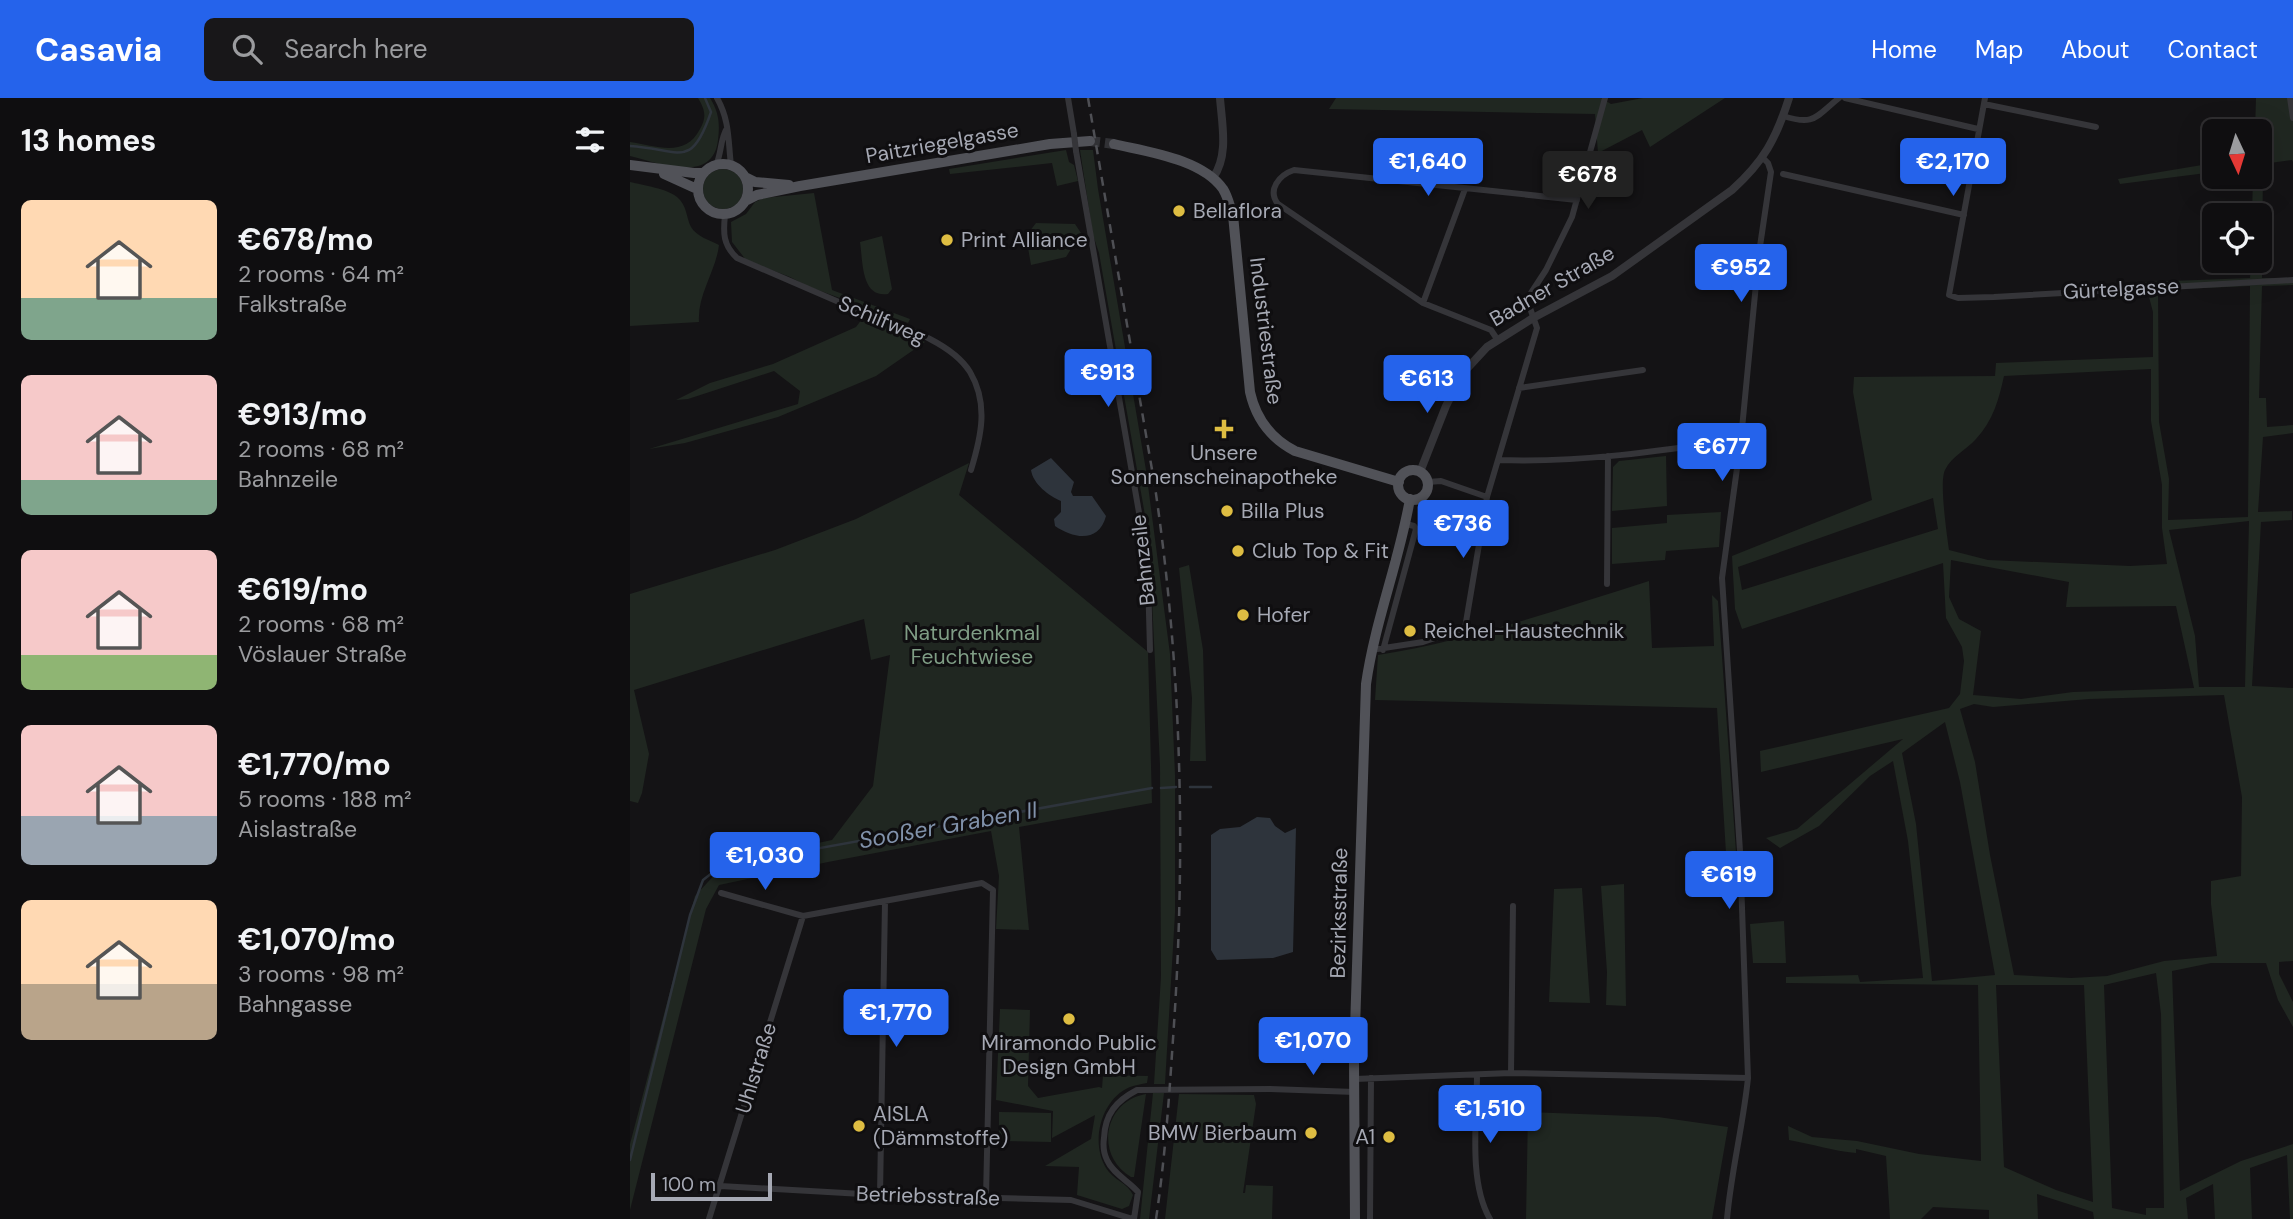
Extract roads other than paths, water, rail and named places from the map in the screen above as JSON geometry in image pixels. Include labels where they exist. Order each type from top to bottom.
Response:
[{"type":"main road","name":"Paitzriegelgasse","points":[[745,201],[757,195],[800,186],[1050,144],[1090,141]]},
{"type":"main road","points":[[1114,144],[1175,159],[1213,178]]},
{"type":"main road","points":[[630,165],[703,173],[716,165],[731,165],[745,177],[748,189],[745,201],[737,211],[725,215],[709,211],[702,205],[697,189],[703,173]]},
{"type":"main road","points":[[651,168],[697,189]]},
{"type":"main road","name":"Paitzriegelgasse","points":[[745,177],[755,182],[800,186]]},
{"type":"main road","name":"Industriestraße","points":[[1213,178],[1224,191],[1233,215],[1250,392],[1256,414],[1269,433],[1281,444],[1295,451],[1399,482]]},
{"type":"main road","points":[[1407,471],[1420,472],[1427,482],[1423,495],[1410,499],[1402,495],[1399,482],[1407,471]]},
{"type":"main road","points":[[1371,650],[1406,524],[1410,499]]},
{"type":"main road","name":"Bezirksstraße","points":[[1356,1219],[1355,1079],[1363,740],[1371,650]]},
{"type":"street","points":[[717,98],[730,137],[731,165]]},
{"type":"street","name":"Bahnzeile","points":[[1068,98],[1141,524],[1148,577],[1150,650]]},
{"type":"street","points":[[1213,178],[1221,167],[1224,144],[1220,98]]},
{"type":"street","points":[[1371,650],[1423,642],[1465,628],[1487,497],[1536,328],[1530,308],[1531,293],[1562,239],[1577,200],[1605,98]]},
{"type":"street","name":"Badner Straße","points":[[1420,472],[1446,405],[1462,374],[1474,360],[1497,339],[1612,276],[1731,190],[1750,174],[1763,158],[1789,98]]},
{"type":"street","points":[[1783,116],[1803,122],[1810,121],[1839,98]]},
{"type":"street","points":[[1845,98],[1978,129]]},
{"type":"street","points":[[2290,98],[2293,118]]},
{"type":"street","points":[[1783,174],[1964,215],[1984,101],[2096,127]]},
{"type":"street","points":[[716,165],[726,128]]},
{"type":"street","points":[[1727,1219],[1729,1189],[1745,1112],[1748,1078],[1740,851],[1722,578],[1741,439],[1759,253],[1771,172],[1763,158]]},
{"type":"street","points":[[1497,339],[1491,330],[1423,303],[1279,204],[1273,191],[1277,181],[1294,170],[1577,200]]},
{"type":"street","points":[[1423,303],[1465,189]]},
{"type":"street","name":"Schilfweg","points":[[725,215],[723,236],[728,248],[737,258],[914,330],[955,356],[969,370],[981,399],[982,416],[981,435],[971,470]]},
{"type":"street","name":"Gürtelgasse","points":[[1964,215],[1949,295],[1958,298],[2293,280]]},
{"type":"street","points":[[1519,388],[1643,370]]},
{"type":"street","points":[[1498,460],[1538,461],[1658,452],[1741,439]]},
{"type":"street","points":[[1607,584],[1608,456]]},
{"type":"street","points":[[1427,482],[1441,481],[1487,497]]},
{"type":"street","points":[[1383,650],[1416,529],[1406,524]]},
{"type":"street","points":[[721,893],[803,916],[982,883],[993,890],[986,1197]]},
{"type":"street","points":[[880,1195],[885,902]]},
{"type":"street","points":[[1511,1073],[1513,906]]},
{"type":"street","name":"Uhlstraße","points":[[709,1219],[803,916]]},
{"type":"street","points":[[1355,1079],[1511,1073],[1748,1078]]},
{"type":"street","points":[[1477,1074],[1477,1182],[1482,1206],[1490,1219]]},
{"type":"street","points":[[1370,1219],[1371,1078]]},
{"type":"street","points":[[1134,1219],[1138,1192],[1131,1183],[1116,1173],[1106,1160],[1103,1145],[1108,1116],[1125,1096],[1137,1090],[1270,1089],[1355,1092]]},
{"type":"street","name":"Betriebsstraße","points":[[720,1186],[880,1195],[1072,1199],[1134,1219]]},
{"type":"waterway","points":[[630,146],[672,152],[690,149],[704,131],[711,112],[705,98]]},
{"type":"waterway","points":[[1161,788],[1176,787]]},
{"type":"waterway","points":[[1190,787],[1211,787]]},
{"type":"waterway","name":"Sooßer Graben II","points":[[630,1160],[690,915],[703,880],[721,866],[1152,788]]},
{"type":"tunnel","points":[[1090,141],[1114,144]]},
{"type":"railway","points":[[1088,98],[1155,487],[1176,694],[1180,832],[1177,970],[1166,1129],[1156,1219]]},
{"type":"place","name":"Bellaflora","points":[[1179,211]]},
{"type":"place","name":"Print Alliance","points":[[947,240]]},
{"type":"place","name":"Unsere Sonnenscheinapotheke","points":[[1224,429]]},
{"type":"place","name":"Billa Plus","points":[[1227,511]]},
{"type":"place","name":"Club Top & Fit","points":[[1238,551]]},
{"type":"place","name":"Hofer","points":[[1243,615]]},
{"type":"place","name":"Reichel-Haustechnik","points":[[1410,631]]},
{"type":"place","name":"Miramondo Public Design GmbH","points":[[1069,1019]]},
{"type":"place","name":"AISLA (Dämmstoffe)","points":[[859,1126]]},
{"type":"place","name":"BMW Bierbaum","points":[[1311,1133]]},
{"type":"place","name":"A1","points":[[1389,1137]]},
{"type":"park label","name":"Naturdenkmal Feuchtwiese","points":[[972,645]]}]
